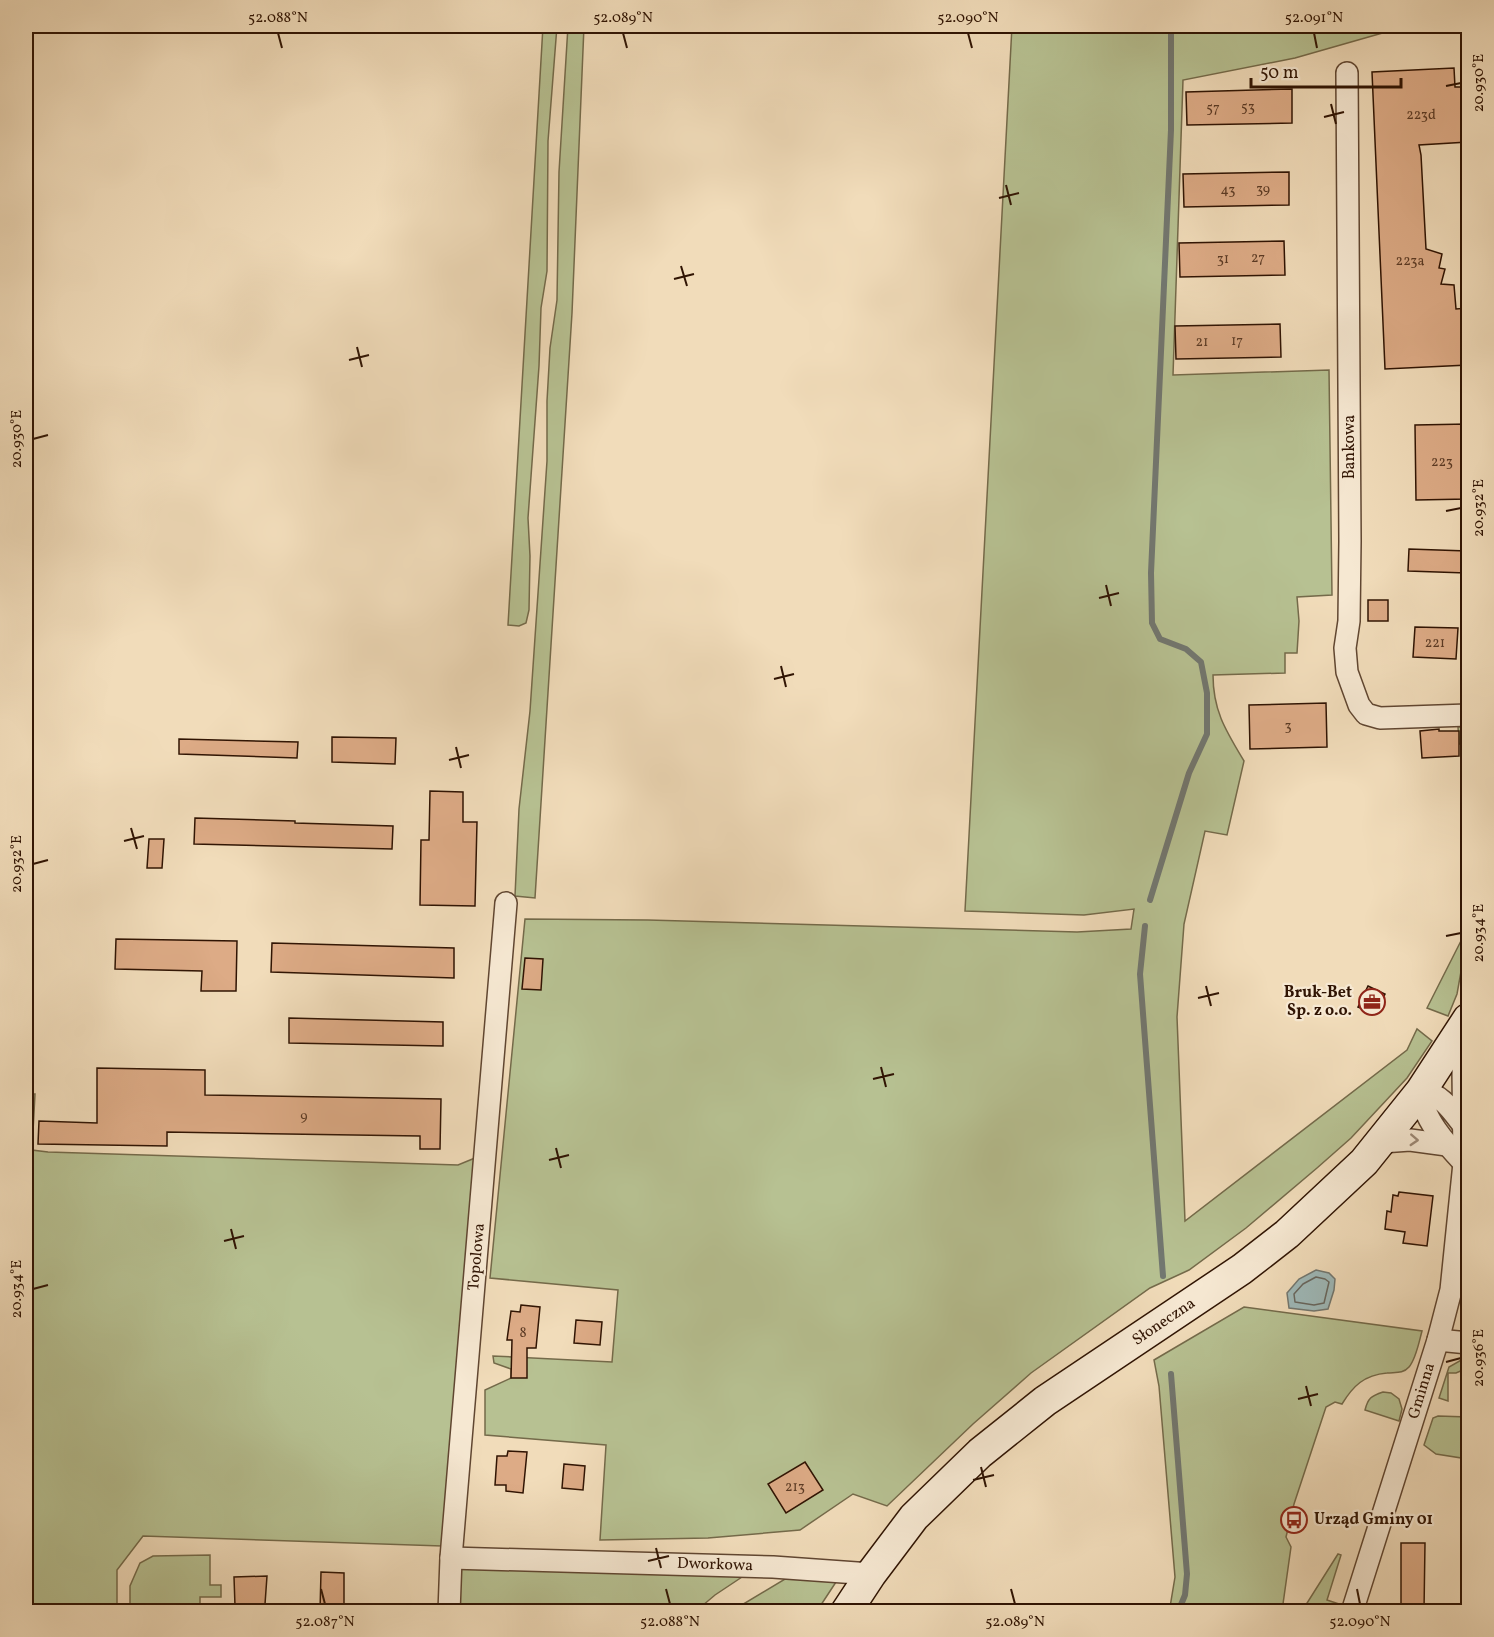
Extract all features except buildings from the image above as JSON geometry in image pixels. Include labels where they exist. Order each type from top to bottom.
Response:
[{"type":"main road","name":"Słoneczna","points":[[846,1611],[914,1517],[980,1453],[1045,1401],[1242,1269],[1287,1234],[1364,1162],[1421,1091],[1466,1023]]},
{"type":"street","name":"Bankowa","points":[[1347,73],[1350,541],[1347,672],[1359,705],[1366,714],[1380,718],[1468,715]]},
{"type":"street","name":"Topolowa","points":[[449,1611],[451,1558],[506,903]]},
{"type":"street","name":"Gminna","points":[[1352,1611],[1438,1340],[1451,1290],[1458,1153],[1464,1126],[1463,1068],[1466,1023]]},
{"type":"street","points":[[1458,1153],[1423,1108],[1421,1091],[1435,1095],[1447,1105],[1464,1126]]},
{"type":"street","points":[[1382,1142],[1410,1140],[1458,1153]]},
{"type":"street","points":[[1438,1340],[1468,1343]]},
{"type":"street","name":"Dworkowa","points":[[451,1558],[773,1567],[871,1574]]},
{"type":"green space","points":[[543,26],[557,26],[548,141],[547,271],[541,308],[528,518],[529,610],[526,623],[519,626],[508,625]]},
{"type":"green space","points":[[568,26],[584,26],[572,313],[535,898],[515,896],[519,809],[530,711],[547,461],[550,348],[557,300],[559,172]]},
{"type":"green space","points":[[1012,26],[1407,26],[1295,58],[1183,80],[1173,375],[1329,370],[1332,595],[1297,597],[1299,621],[1297,653],[1285,653],[1285,673],[1213,675],[1218,710],[1226,730],[1244,761],[1227,835],[1205,831],[1184,924],[1177,1017],[1185,1221],[1407,1050],[1417,1029],[1432,1041],[1407,1078],[1351,1138],[1317,1168],[1246,1228],[1189,1270],[1150,1288],[1031,1373],[973,1424],[887,1506],[853,1494],[800,1530],[708,1538],[600,1540],[606,1445],[485,1435],[485,1390],[511,1378],[511,1369],[494,1363],[493,1356],[612,1362],[618,1290],[490,1278],[525,919],[648,920],[1077,932],[1131,929],[1134,909],[1084,915],[965,911]]},
{"type":"green space","points":[[1468,726],[1468,744],[1459,744],[1458,727]]},
{"type":"green space","points":[[1468,927],[1468,952],[1462,966],[1457,994],[1448,1016],[1427,1008]]},
{"type":"green space","points":[[26,1094],[35,1094],[32,1150],[458,1165],[475,1158],[442,1546],[143,1536],[117,1570],[117,1611],[26,1611]]},
{"type":"green space","points":[[1244,1307],[1422,1331],[1415,1355],[1407,1369],[1372,1376],[1360,1382],[1342,1404],[1335,1402],[1326,1407],[1294,1504],[1286,1537],[1291,1547],[1282,1611],[1159,1612],[1156,1609],[1170,1607],[1175,1577],[1159,1386],[1154,1360]]},
{"type":"green space","points":[[1463,1359],[1463,1370],[1448,1373],[1448,1401],[1439,1398],[1449,1367]]},
{"type":"green space","points":[[1383,1392],[1391,1393],[1399,1399],[1402,1409],[1399,1421],[1365,1410],[1371,1398]]},
{"type":"green space","points":[[1438,1416],[1468,1417],[1468,1459],[1436,1454],[1424,1445],[1433,1418]]},
{"type":"green space","points":[[1338,1554],[1341,1555],[1327,1600],[1342,1605],[1340,1611],[1302,1611]]},
{"type":"green space","points":[[210,1555],[210,1585],[221,1585],[221,1597],[200,1597],[200,1611],[133,1611],[130,1605],[130,1586],[140,1563],[153,1556]]},
{"type":"green space","points":[[459,1567],[748,1573],[696,1611],[457,1612]]},
{"type":"green space","points":[[790,1576],[836,1582],[817,1611],[730,1612]]},
{"type":"water","points":[[1316,1270],[1329,1273],[1335,1279],[1328,1309],[1314,1311],[1289,1308],[1287,1293],[1299,1279]]},
{"type":"waterway","points":[[1150,900],[1189,773],[1207,734],[1207,693],[1201,662],[1186,649],[1160,639],[1152,623],[1151,573],[1171,130],[1171,26]]},
{"type":"waterway","points":[[1145,926],[1140,974],[1163,1276]]},
{"type":"waterway","points":[[1171,1374],[1187,1574],[1185,1595],[1178,1612]]},
{"type":"place","name":"Bruk-Bet Sp. z o.o.","points":[[1372,1002]]},
{"type":"place","name":"Urząd Gminy 01","points":[[1294,1520]]}]
